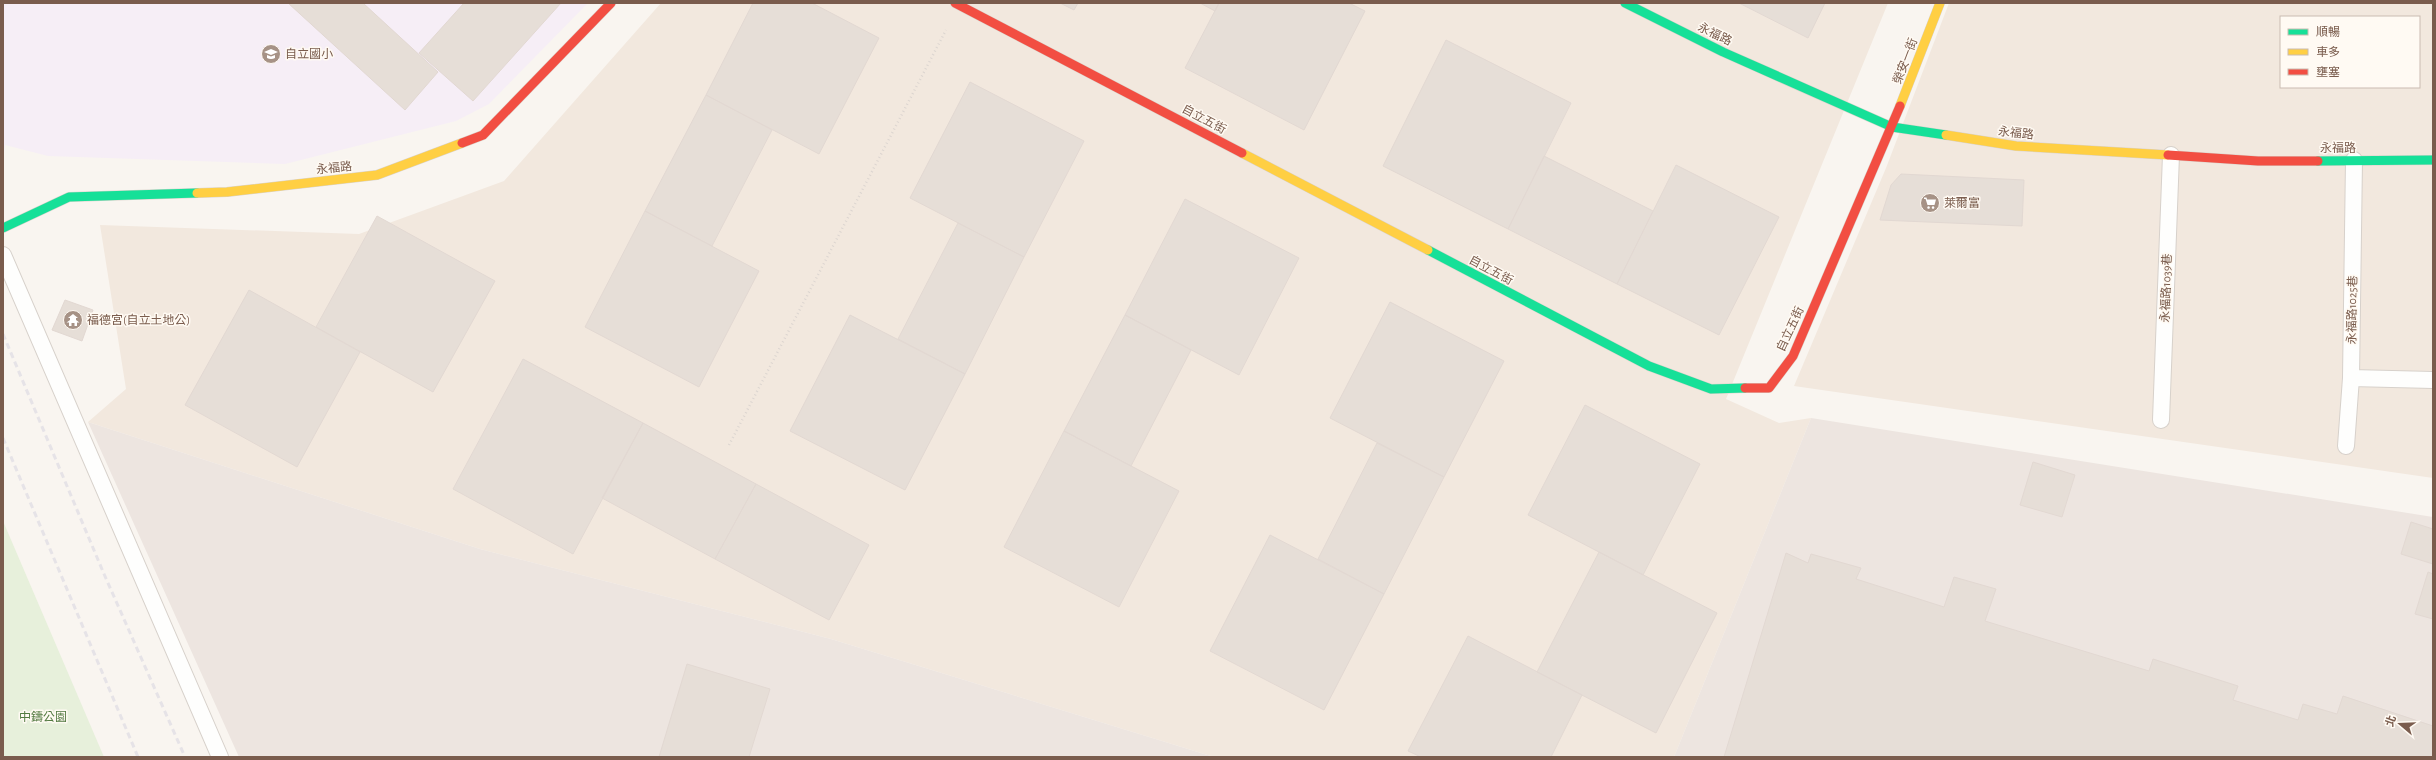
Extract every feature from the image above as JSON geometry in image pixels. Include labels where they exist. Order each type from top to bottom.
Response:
[{"type":"street","name":"永福路","points":[[3,228],[70,197],[227,192],[377,175],[483,135],[611,3]]},
{"type":"street","name":"永福路","points":[[1625,3],[1724,52],[1892,127],[2016,146],[2171,156],[2258,160],[2433,160]]},
{"type":"street","name":"榮安一街","points":[[1892,127],[1940,3]]},
{"type":"street","name":"自立五街","points":[[957,4],[1649,366],[1710,389],[1769,388],[1793,356],[1892,127]]},
{"type":"lane","name":"永福路1039巷","points":[[2160,420],[2171,156]]},
{"type":"lane","name":"永福路1025巷","points":[[2346,446],[2351,378],[2354,160]]},
{"type":"lane","points":[[3,255],[220,757]]},
{"type":"lane","points":[[2351,378],[2433,380]]},
{"type":"path","points":[[729,445],[957,4]]},
{"type":"shaded area","name":"自立國小","points":[[3,3],[588,3],[489,104],[456,121],[285,164],[48,156],[5,145],[3,161]]},
{"type":"shaded area","points":[[661,3],[1888,3],[1726,399],[1779,423],[1811,418],[1674,757],[1214,757],[831,639],[480,549],[88,422],[126,389],[100,225],[359,234],[504,181]]},
{"type":"shaded area","points":[[1949,3],[2433,3],[2433,478],[1794,386],[1886,168]]},
{"type":"shaded area","points":[[1811,418],[2433,517],[2433,757],[1674,757]]},
{"type":"shaded area","points":[[88,422],[480,549],[831,639],[1214,757],[239,757]]},
{"type":"green space","name":"中鑄公園","points":[[3,521],[104,757],[3,757]]},
{"type":"building","points":[[288,3],[363,3],[438,72],[405,110]]},
{"type":"building","points":[[464,3],[561,3],[473,101],[419,53]]},
{"type":"building","points":[[753,3],[812,3],[879,38],[819,154],[706,95]]},
{"type":"building","points":[[1060,3],[1078,3],[1074,10]]},
{"type":"building","points":[[1200,3],[1219,3],[1215,11]]},
{"type":"building","points":[[1219,3],[1349,3],[1365,11],[1304,130],[1185,68]]},
{"type":"building","points":[[1739,3],[1825,3],[1808,38]]},
{"type":"building","points":[[1446,40],[1571,103],[1508,229],[1383,166]]},
{"type":"building","points":[[970,82],[1084,141],[1024,257],[910,198]]},
{"type":"building","points":[[706,95],[772,130],[712,246],[645,211]]},
{"type":"building","points":[[1544,156],[1653,211],[1617,284],[1508,229]]},
{"type":"building","points":[[1676,165],[1779,217],[1719,335],[1617,284]]},
{"type":"building","points":[[1901,174],[2024,180],[2022,226],[1880,220],[1891,185]]},
{"type":"building","points":[[1185,199],[1299,258],[1239,375],[1125,315]]},
{"type":"building","points":[[645,211],[759,271],[699,387],[585,327]]},
{"type":"building","points":[[377,216],[495,281],[433,392],[316,327]]},
{"type":"building","points":[[958,223],[1024,257],[965,374],[898,339]]},
{"type":"building","points":[[249,290],[360,352],[297,467],[185,405]]},
{"type":"building","name":"福德宮(自立土地公)","points":[[65,300],[93,310],[82,341],[52,330]]},
{"type":"building","points":[[1390,302],[1504,361],[1444,477],[1330,418]]},
{"type":"building","points":[[850,315],[965,374],[905,490],[790,431]]},
{"type":"building","points":[[1125,315],[1191,350],[1131,466],[1064,431]]},
{"type":"building","points":[[523,359],[643,423],[573,554],[453,489]]},
{"type":"building","points":[[1585,405],[1700,464],[1643,575],[1528,515]]},
{"type":"building","points":[[643,423],[756,484],[715,559],[602,498]]},
{"type":"building","points":[[1064,431],[1179,491],[1119,607],[1004,547]]},
{"type":"building","points":[[1377,443],[1444,477],[1384,594],[1318,559]]},
{"type":"building","points":[[2033,462],[2075,475],[2062,517],[2020,505]]},
{"type":"building","points":[[756,484],[869,545],[829,620],[715,559]]},
{"type":"building","points":[[2411,522],[2433,529],[2433,564],[2401,554]]},
{"type":"building","points":[[1270,535],[1384,594],[1324,710],[1210,651]]},
{"type":"building","points":[[1599,552],[1717,613],[1656,733],[1537,672]]},
{"type":"building","points":[[1786,553],[1808,563],[1811,554],[1861,568],[1856,579],[1944,607],[1954,577],[1996,589],[1985,621],[2149,671],[2153,659],[2238,686],[2233,700],[2298,720],[2303,704],[2337,714],[2343,696],[2433,726],[2433,757],[1724,757]]},
{"type":"building","points":[[2428,572],[2433,574],[2433,619],[2415,614]]},
{"type":"building","points":[[1468,636],[1582,695],[1551,757],[1421,757],[1408,751]]},
{"type":"building","points":[[687,664],[770,689],[749,757],[659,757]]},
{"type":"railway","points":[[3,334],[104,574],[185,757]]},
{"type":"railway","points":[[3,438],[138,757]]},
{"type":"traffic: fast","points":[[1625,3],[1723,52],[1892,127],[1946,135]]},
{"type":"traffic: fast","points":[[2318,161],[2433,160]]},
{"type":"traffic: fast","points":[[3,228],[69,197],[197,193]]},
{"type":"traffic: fast","points":[[1428,250],[1649,366],[1711,389],[1745,388]]},
{"type":"traffic: slow","points":[[1900,106],[1940,3]]},
{"type":"traffic: slow","points":[[1946,135],[2016,146],[2168,155]]},
{"type":"traffic: slow","points":[[197,193],[227,192],[377,175],[462,143]]},
{"type":"traffic: slow","points":[[1242,153],[1428,250]]},
{"type":"traffic: jam","points":[[462,143],[483,135],[611,3]]},
{"type":"traffic: jam","points":[[955,3],[1242,153]]},
{"type":"traffic: jam","points":[[1745,388],[1769,388],[1793,356],[1900,106]]},
{"type":"traffic: jam","points":[[2168,155],[2258,161],[2318,161]]},
{"type":"place","name":"自立國小","points":[[271,54]]},
{"type":"place","name":"萊爾富","points":[[1930,203]]},
{"type":"place","name":"福德宮(自立土地公)","points":[[73,320]]}]
